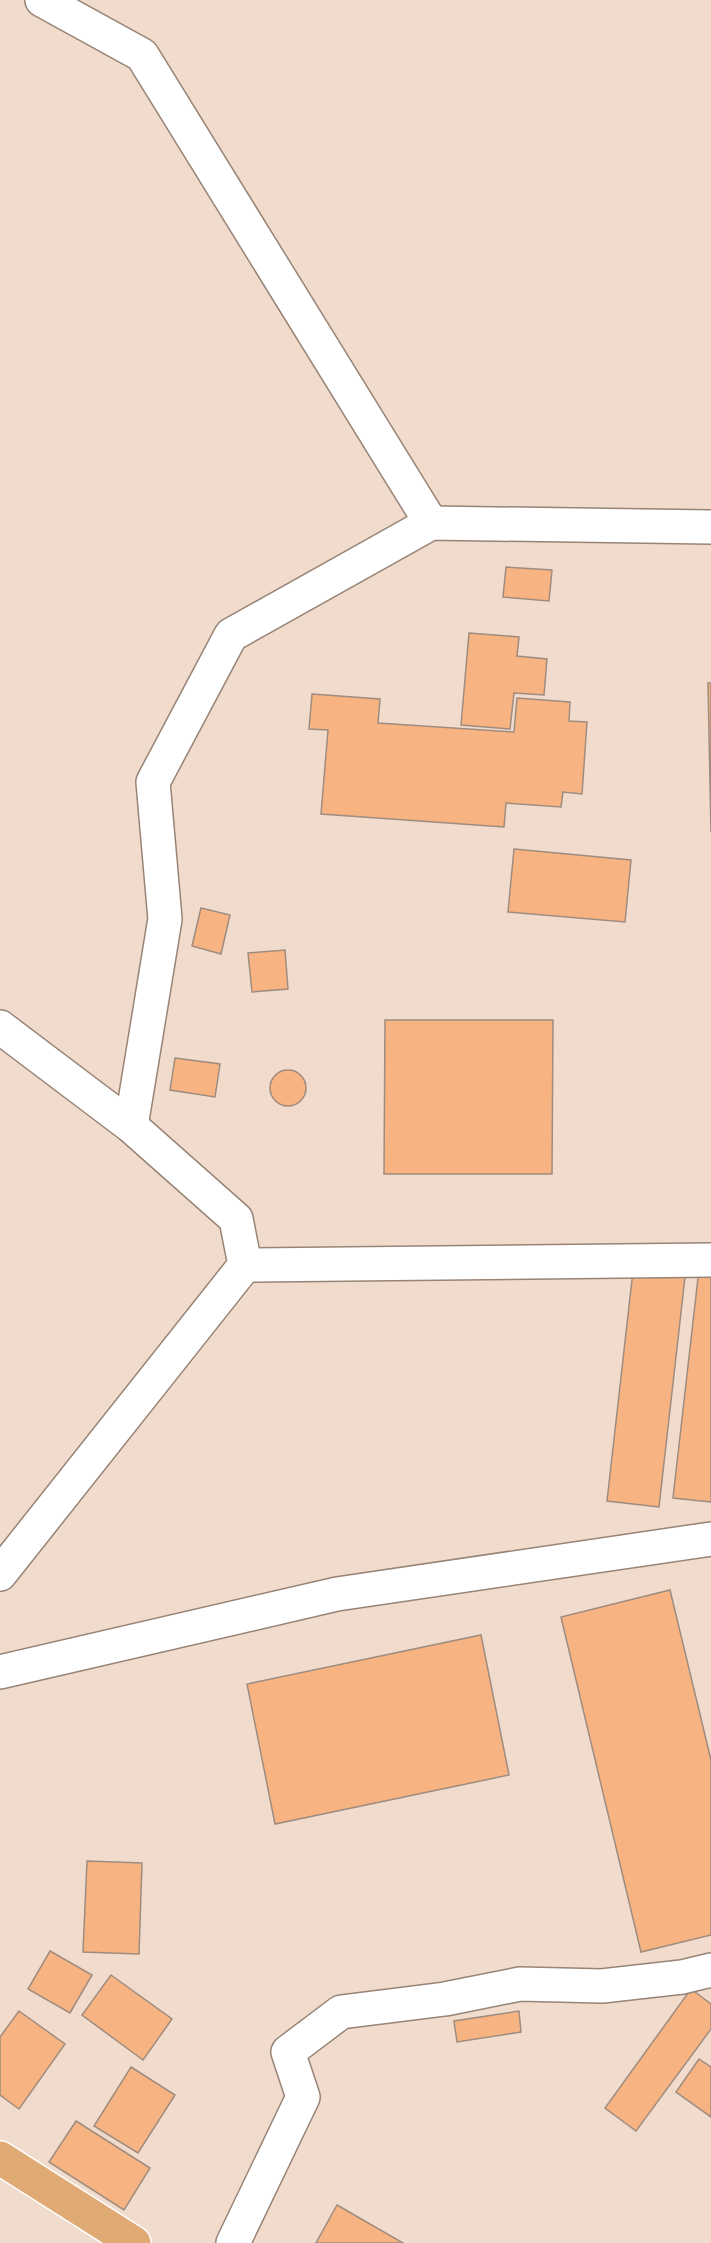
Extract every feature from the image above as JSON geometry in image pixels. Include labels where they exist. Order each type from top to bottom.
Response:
[{"type":"main road","points":[[0,2158],[134,2243]]},
{"type":"street","points":[[42,0],[142,55],[431,523]]},
{"type":"street","points":[[131,1126],[165,919],[153,782],[231,635],[431,523],[711,527]]},
{"type":"street","points":[[0,1027],[131,1126],[236,1219],[245,1265],[0,1574]]},
{"type":"street","points":[[245,1265],[711,1260]]},
{"type":"street","points":[[0,1672],[337,1594],[711,1539]]},
{"type":"street","points":[[233,2243],[303,2097],[288,2052],[341,2012],[445,1999],[520,1984],[602,1986],[682,1977],[711,1970]]},
{"type":"building","points":[[506,567],[552,570],[549,601],[503,597]]},
{"type":"building","points":[[469,633],[519,637],[517,656],[547,659],[544,695],[514,693],[510,729],[461,725]]},
{"type":"building","points":[[708,683],[711,683],[711,832]]},
{"type":"building","points":[[312,694],[380,699],[378,723],[514,732],[517,698],[570,702],[569,721],[587,722],[582,794],[563,792],[561,807],[506,803],[504,827],[321,814],[328,730],[309,729]]},
{"type":"building","points":[[514,849],[631,860],[625,922],[508,912]]},
{"type":"building","points":[[201,908],[230,915],[221,954],[192,946]]},
{"type":"building","points":[[285,950],[288,989],[252,992],[248,953]]},
{"type":"building","points":[[385,1020],[553,1020],[552,1174],[384,1174]]},
{"type":"building","points":[[175,1058],[220,1064],[215,1097],[170,1090]]},
{"type":"building","points":[[288,1070],[301,1075],[306,1088],[301,1101],[288,1106],[275,1101],[270,1088],[275,1075]]},
{"type":"building","points":[[699,1269],[711,1270],[711,1502],[673,1498]]},
{"type":"building","points":[[633,1271],[685,1277],[659,1507],[607,1501]]},
{"type":"building","points":[[670,1590],[711,1760],[711,1935],[641,1952],[561,1617]]},
{"type":"building","points":[[481,1635],[509,1775],[275,1824],[247,1684]]},
{"type":"building","points":[[87,1861],[142,1863],[139,1954],[83,1952]]},
{"type":"building","points":[[50,1951],[92,1975],[70,2013],[28,1989]]},
{"type":"building","points":[[111,1975],[172,2019],[143,2060],[82,2015]]},
{"type":"building","points":[[691,1989],[711,2004],[711,2029],[636,2131],[605,2108]]},
{"type":"building","points":[[19,2011],[65,2044],[19,2109],[0,2095],[0,2037]]},
{"type":"building","points":[[519,2011],[521,2032],[457,2042],[454,2021]]},
{"type":"building","points":[[699,2059],[711,2067],[711,2117],[676,2092]]},
{"type":"building","points":[[131,2067],[175,2095],[138,2153],[94,2126]]},
{"type":"building","points":[[76,2121],[150,2168],[124,2210],[49,2162]]},
{"type":"building","points":[[337,2205],[403,2243],[316,2243]]}]
